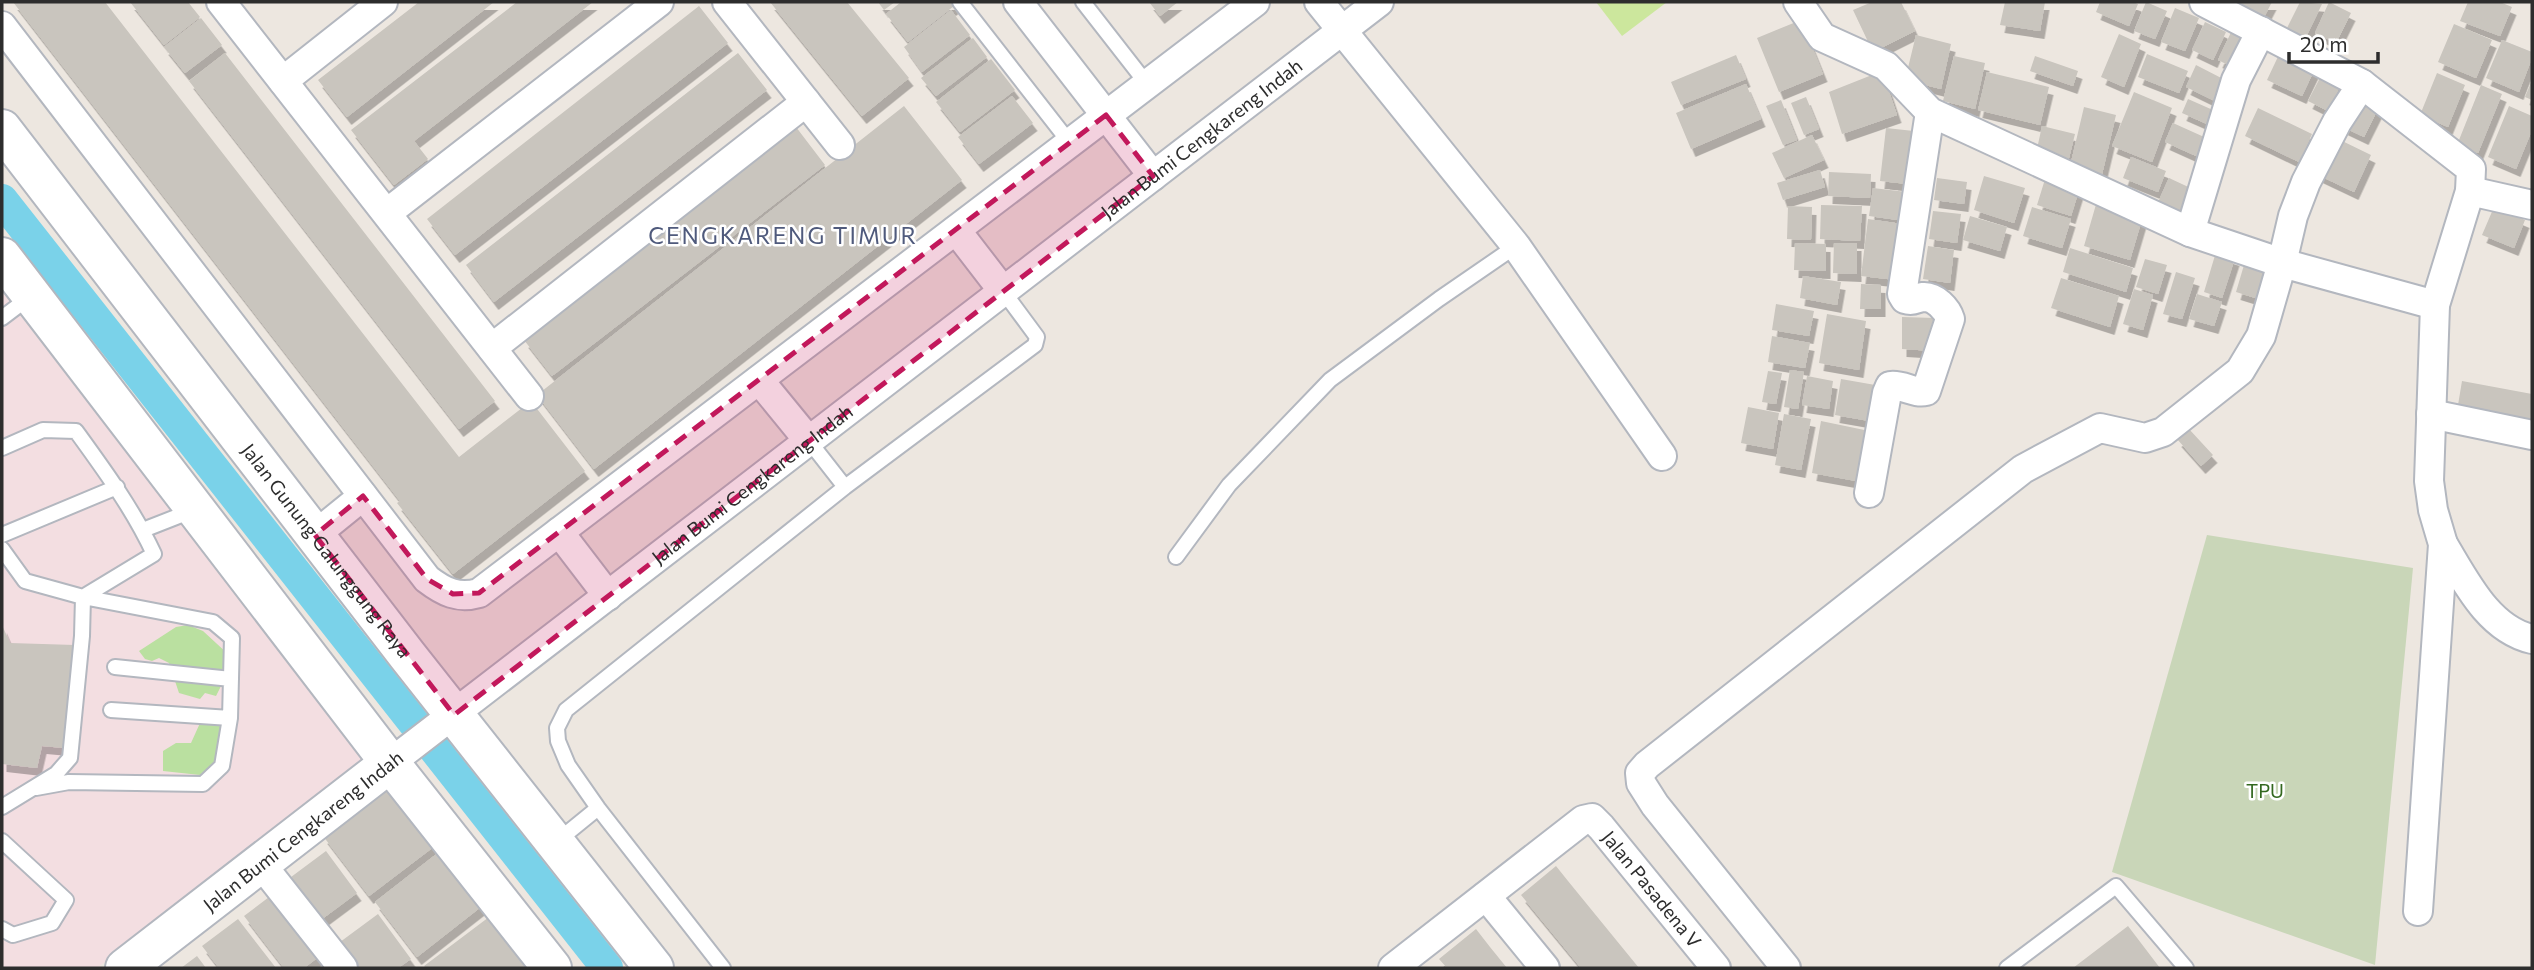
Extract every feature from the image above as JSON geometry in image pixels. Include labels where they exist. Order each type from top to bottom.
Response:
[{"type":"street","points":[[221,2],[529,396]]},
{"type":"street","points":[[284,81],[383,2]]},
{"type":"street","points":[[387,213],[659,2]]},
{"type":"street","points":[[727,2],[840,145]]},
{"type":"street","points":[[1018,2],[1153,176]]},
{"type":"street","points":[[2,26],[427,579],[442,590],[467,596],[479,593],[1255,2]]},
{"type":"street","points":[[1319,2],[1516,246],[1662,456]]},
{"type":"street","name":"Jalan Bumi Cengkareng Indah","points":[[125,968],[1379,2]]},
{"type":"street","points":[[1798,2],[1822,37],[1886,66],[1930,112],[2190,232],[2282,263],[2435,305]]},
{"type":"street","points":[[2204,2],[2362,84],[2472,169],[2470,191],[2435,305],[2429,481],[2432,510],[2443,544],[2470,590],[2499,623],[2514,633],[2532,639]]},
{"type":"street","points":[[2190,232],[2236,80],[2261,31]]},
{"type":"street","points":[[1786,968],[1655,805],[1641,783],[1640,773],[1658,756],[2023,469],[2100,428],[2145,438],[2163,432],[2240,371],[2260,336],[2293,216],[2306,182],[2337,122],[2362,84]]},
{"type":"street","points":[[492,348],[806,102]]},
{"type":"street","points":[[1870,494],[1890,386],[1896,385],[1920,393],[1926,391],[1950,319],[1948,312],[1934,299],[1924,297],[1912,302],[1902,294],[1930,112]]},
{"type":"street","name":"Jalan Gunung Galunggung Raya","points":[[2,129],[315,535],[448,719],[555,843],[654,968]]},
{"type":"street","points":[[2470,191],[2532,205]]},
{"type":"street","points":[[956,230],[1003,291]]},
{"type":"street","points":[[2,257],[195,509],[396,758],[552,968]]},
{"type":"street","points":[[759,380],[809,441]]},
{"type":"street","points":[[2431,414],[2532,435]]},
{"type":"street","points":[[315,535],[363,496]]},
{"type":"street","points":[[559,532],[608,596]]},
{"type":"street","points":[[2418,911],[2443,544]]},
{"type":"street","name":"Jalan Pasadena V","points":[[1486,896],[1583,820],[1592,818],[1716,968]]},
{"type":"street","points":[[261,864],[343,968]]},
{"type":"street","points":[[1393,968],[1486,896],[1545,968]]},
{"type":"lane","points":[[960,2],[1070,143]]},
{"type":"lane","points":[[1083,2],[1147,84]]},
{"type":"lane","points":[[1176,557],[1228,485],[1330,380],[1516,246]]},
{"type":"lane","points":[[723,968],[598,808],[568,765],[558,741],[557,728],[566,710],[845,487],[1035,345],[1037,337],[1003,291]]},
{"type":"lane","points":[[2,318],[32,296]]},
{"type":"lane","points":[[2,448],[43,430],[76,431],[117,487],[143,530],[154,554],[83,597]]},
{"type":"lane","points":[[809,441],[845,487]]},
{"type":"lane","points":[[2,535],[117,487]]},
{"type":"lane","points":[[143,530],[195,509]]},
{"type":"lane","points":[[2,549],[25,580],[83,597],[213,622],[232,639],[230,718],[222,766],[203,784],[69,782],[36,788]]},
{"type":"lane","points":[[2,807],[56,774],[70,758],[82,636],[83,597]]},
{"type":"lane","points":[[115,667],[231,678]]},
{"type":"lane","points":[[111,710],[230,718]]},
{"type":"lane","points":[[555,843],[598,808]]},
{"type":"lane","points":[[2,841],[66,900],[52,923],[13,935],[2,929]]},
{"type":"lane","points":[[2007,968],[2116,886],[2186,968]]},
{"type":"highlighted area","points":[[1106,115],[1153,176],[454,715],[315,535],[363,496],[427,579],[453,594],[479,593]]},
{"type":"shaded area","points":[[2,292],[366,760],[97,968],[2,968]]},
{"type":"green space","points":[[1596,2],[1667,2],[1622,36]]},
{"type":"green space","name":"TPU","points":[[2207,535],[2413,568],[2375,965],[2112,872]]},
{"type":"green space","points":[[188,625],[203,631],[229,655],[216,696],[205,693],[200,699],[179,693],[169,663],[159,658],[152,661],[145,659],[139,651],[176,627]]},
{"type":"green space","points":[[205,712],[227,714],[217,760],[200,775],[163,771],[163,751],[176,743],[191,743]]},
{"type":"building","points":[[13,2],[105,2],[459,457],[531,401],[585,471],[453,574],[397,503],[400,501]]},
{"type":"building","points":[[130,2],[188,2],[200,17],[164,45]]},
{"type":"building","points":[[419,2],[494,2],[347,117],[318,80]]},
{"type":"building","points":[[517,2],[593,2],[414,141],[428,159],[394,185],[351,130]]},
{"type":"building","points":[[770,2],[847,2],[909,78],[862,116]]},
{"type":"building","points":[[878,2],[895,2],[884,10]]},
{"type":"building","points":[[901,2],[951,2],[954,6],[908,42],[886,14]]},
{"type":"building","points":[[1149,2],[1178,2],[1160,16]]},
{"type":"building","points":[[1872,2],[1901,2],[1915,31],[1873,52],[1853,10]]},
{"type":"building","points":[[2005,2],[2045,2],[2040,31],[2000,25]]},
{"type":"building","points":[[2100,2],[2138,4],[2129,26],[2096,12]]},
{"type":"building","points":[[2146,2],[2167,11],[2155,39],[2134,31]]},
{"type":"building","points":[[2226,2],[2272,2],[2262,21]]},
{"type":"building","points":[[2300,2],[2322,4],[2306,37],[2287,28]]},
{"type":"building","points":[[2329,2],[2351,13],[2336,43],[2315,33]]},
{"type":"building","points":[[2468,2],[2500,2],[2512,7],[2500,36],[2460,21]]},
{"type":"building","points":[[699,6],[728,43],[455,255],[427,219]]},
{"type":"building","points":[[2175,8],[2199,18],[2185,51],[2161,42]]},
{"type":"building","points":[[951,10],[970,35],[922,72],[904,47]]},
{"type":"building","points":[[201,18],[222,45],[185,73],[164,47]]},
{"type":"building","points":[[1801,20],[1823,74],[1779,92],[1757,38]]},
{"type":"building","points":[[2205,22],[2226,32],[2213,60],[2192,50]]},
{"type":"building","points":[[2454,24],[2492,40],[2476,78],[2438,62]]},
{"type":"building","points":[[2234,26],[2250,34],[2234,68],[2218,60]]},
{"type":"building","points":[[2119,34],[2141,44],[2124,87],[2101,77]]},
{"type":"building","points":[[1916,35],[1951,44],[1941,89],[1905,80]]},
{"type":"building","points":[[973,38],[987,57],[936,96],[921,78]]},
{"type":"building","points":[[2502,40],[2532,52],[2519,92],[2486,78]]},
{"type":"building","points":[[2283,46],[2318,62],[2302,96],[2267,80]]},
{"type":"building","points":[[225,53],[495,401],[459,429],[189,81]]},
{"type":"building","points":[[738,53],[767,90],[494,302],[466,265]]},
{"type":"building","points":[[2147,54],[2188,71],[2179,93],[2138,77]]},
{"type":"building","points":[[1736,55],[1746,79],[1681,105],[1671,82]]},
{"type":"building","points":[[1954,56],[1985,63],[1975,109],[1943,101]]},
{"type":"building","points":[[2035,56],[2078,71],[2073,86],[2030,71]]},
{"type":"building","points":[[991,59],[1015,90],[960,132],[936,102]]},
{"type":"building","points":[[2196,65],[2231,83],[2221,104],[2186,87]]},
{"type":"building","points":[[1882,71],[1897,115],[1842,134],[1829,92]]},
{"type":"building","points":[[1987,72],[2049,87],[2040,125],[1978,110]]},
{"type":"building","points":[[2323,72],[2342,82],[2328,111],[2308,101]]},
{"type":"building","points":[[2437,73],[2465,85],[2448,127],[2420,115]]},
{"type":"building","points":[[2532,80],[2532,100],[2525,97]]},
{"type":"building","points":[[1746,84],[1761,119],[1691,149],[1676,113]]},
{"type":"building","points":[[2481,85],[2502,94],[2478,153],[2457,145]]},
{"type":"building","points":[[2134,92],[2172,108],[2152,162],[2112,146]]},
{"type":"building","points":[[1012,96],[1033,123],[979,164],[958,137]]},
{"type":"building","points":[[2357,96],[2379,107],[2364,137],[2343,127]]},
{"type":"building","points":[[1806,97],[1819,129],[1804,135],[1791,103]]},
{"type":"building","points":[[2188,99],[2222,114],[2216,128],[2182,113]]},
{"type":"building","points":[[1781,100],[1797,140],[1783,145],[1766,106]]},
{"type":"building","points":[[904,106],[962,180],[594,469],[537,395]]},
{"type":"building","points":[[2509,106],[2532,116],[2532,130],[2516,169],[2488,157]]},
{"type":"building","points":[[2084,107],[2116,115],[2100,183],[2068,175]]},
{"type":"building","points":[[2258,108],[2312,134],[2299,162],[2245,136]]},
{"type":"building","points":[[2173,123],[2213,141],[2205,160],[2165,142]]},
{"type":"building","points":[[2042,126],[2075,134],[2067,166],[2035,158]]},
{"type":"building","points":[[796,127],[825,165],[552,376],[524,340]]},
{"type":"building","points":[[1886,128],[1923,132],[1917,185],[1880,181]]},
{"type":"building","points":[[1812,135],[1824,160],[1784,178],[1772,153]]},
{"type":"building","points":[[2334,137],[2371,155],[2354,192],[2316,174]]},
{"type":"building","points":[[2131,157],[2166,171],[2158,192],[2123,178]]},
{"type":"building","points":[[1820,170],[1825,187],[1783,200],[1777,183]]},
{"type":"building","points":[[1829,172],[1871,174],[1870,198],[1828,196]]},
{"type":"building","points":[[1984,176],[2025,188],[2014,223],[1974,210]]},
{"type":"building","points":[[2046,176],[2080,187],[2071,216],[2037,205]]},
{"type":"building","points":[[1937,178],[1967,182],[1964,204],[1934,200]]},
{"type":"building","points":[[2169,178],[2197,191],[2184,221],[2155,209]]},
{"type":"building","points":[[1873,188],[1915,193],[1912,222],[1869,216]]},
{"type":"building","points":[[2097,201],[2143,216],[2130,260],[2084,246]]},
{"type":"building","points":[[1821,205],[1862,206],[1860,241],[1820,239]]},
{"type":"building","points":[[1788,206],[1812,207],[1811,240],[1787,239]]},
{"type":"building","points":[[2032,207],[2071,219],[2062,248],[2023,236]]},
{"type":"building","points":[[2494,207],[2525,220],[2514,248],[2482,235]]},
{"type":"building","points":[[1933,211],[1961,214],[1957,243],[1929,239]]},
{"type":"building","points":[[1970,216],[2007,227],[2000,251],[1963,240]]},
{"type":"building","points":[[1868,219],[1902,224],[1896,280],[1861,276]]},
{"type":"building","points":[[1795,243],[1826,244],[1826,271],[1794,270]]},
{"type":"building","points":[[1834,243],[1857,243],[1857,274],[1833,273]]},
{"type":"building","points":[[1928,246],[1954,250],[1950,283],[1923,279]]},
{"type":"building","points":[[2070,248],[2133,268],[2126,292],[2063,272]]},
{"type":"building","points":[[2216,252],[2235,258],[2222,298],[2204,292]]},
{"type":"building","points":[[2145,259],[2167,265],[2158,294],[2136,287]]},
{"type":"building","points":[[2244,265],[2273,274],[2265,301],[2236,292]]},
{"type":"building","points":[[2176,272],[2195,278],[2182,319],[2163,314]]},
{"type":"building","points":[[1803,276],[1841,282],[1837,305],[1800,298]]},
{"type":"building","points":[[2061,278],[2119,296],[2110,327],[2051,308]]},
{"type":"building","points":[[1861,284],[1881,285],[1881,309],[1860,309]]},
{"type":"building","points":[[2134,289],[2153,295],[2143,330],[2123,324]]},
{"type":"building","points":[[2197,294],[2222,302],[2214,326],[2189,319]]},
{"type":"building","points":[[1776,304],[1814,311],[1809,336],[1772,330]]},
{"type":"building","points":[[1827,314],[1866,321],[1859,370],[1819,363]]},
{"type":"building","points":[[1902,317],[1935,318],[1934,351],[1902,349]]},
{"type":"building","points":[[1772,336],[1810,343],[1805,368],[1768,362]]},
{"type":"building","points":[[1790,370],[1804,372],[1798,409],[1784,407]]},
{"type":"building","points":[[1768,371],[1782,373],[1776,404],[1762,402]]},
{"type":"building","points":[[1807,376],[1833,381],[1829,409],[1802,405]]},
{"type":"building","points":[[1841,379],[1881,386],[1875,422],[1835,415]]},
{"type":"building","points":[[2462,381],[2532,394],[2532,425],[2457,411]]},
{"type":"building","points":[[1748,407],[1779,413],[1773,449],[1741,443]]},
{"type":"building","points":[[1784,414],[1811,419],[1801,470],[1775,465]]},
{"type":"building","points":[[1821,421],[1874,432],[1867,483],[1812,473]]},
{"type":"building","points":[[2189,429],[2213,455],[2201,466],[2177,439]]},
{"type":"building","points":[[2,625],[10,643],[75,645],[64,748],[42,746],[37,768],[2,764]]},
{"type":"building","points":[[397,778],[444,839],[369,896],[323,836]]},
{"type":"building","points":[[448,845],[491,899],[417,957],[375,902]]},
{"type":"building","points":[[326,851],[357,893],[318,922],[287,880]]},
{"type":"building","points":[[1556,866],[1639,968],[1581,968],[1521,895]]},
{"type":"building","points":[[273,894],[321,955],[304,968],[284,968],[244,916]]},
{"type":"building","points":[[497,911],[540,968],[424,966]]},
{"type":"building","points":[[378,914],[411,959],[398,968],[352,968],[336,945]]},
{"type":"building","points":[[238,919],[276,968],[219,968],[202,946]]},
{"type":"building","points":[[2128,926],[2160,968],[2073,968]]},
{"type":"building","points":[[1476,929],[1507,968],[1447,968],[1439,959]]},
{"type":"building","points":[[197,956],[206,968],[181,968]]},
{"type":"waterway","points":[[2,200],[607,968]]},
{"type":"district","name":"CENGKARENG TIMUR","points":[[783,236]]}]
